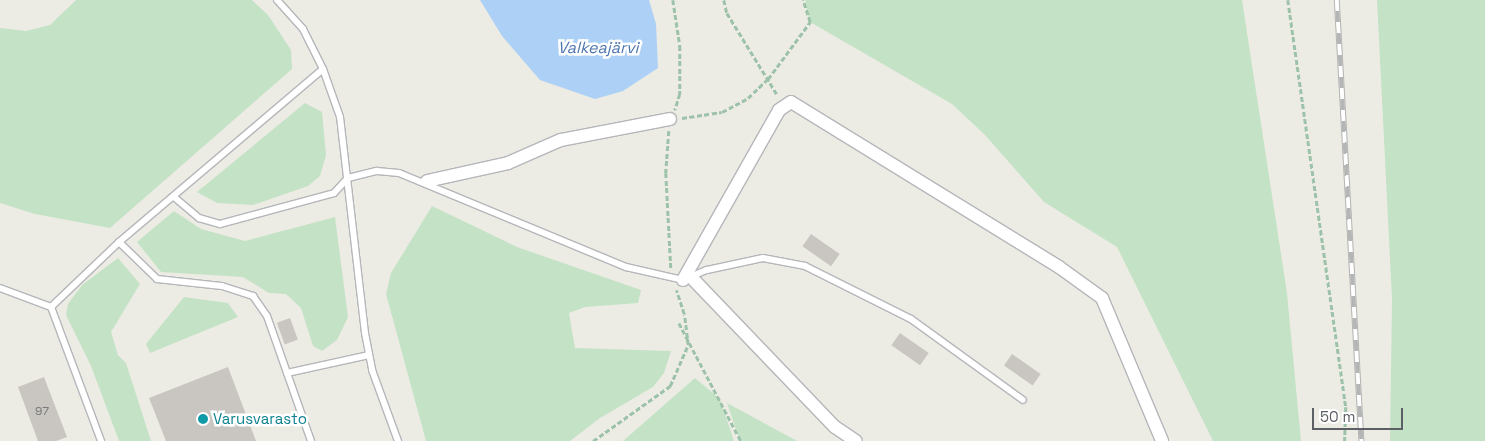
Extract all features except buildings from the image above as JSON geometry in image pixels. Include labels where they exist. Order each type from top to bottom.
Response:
[{"type":"street","points":[[856,441],[835,427],[681,278],[783,105],[792,102],[1092,289],[1102,298],[1162,441]]},
{"type":"street","points":[[427,181],[508,162],[561,140],[670,120]]},
{"type":"lane","points":[[277,0],[303,29],[323,69],[340,116],[369,355],[398,441]]},
{"type":"lane","points":[[51,307],[119,242],[323,69]]},
{"type":"lane","points":[[174,197],[199,218],[220,224],[334,192],[348,178],[377,171],[427,181],[626,267],[681,278],[763,258],[805,266],[911,319],[1023,400]]},
{"type":"lane","points":[[119,242],[157,279],[222,286],[253,296],[266,316],[311,441]]},
{"type":"lane","points":[[0,288],[51,307],[101,441]]},
{"type":"lane","points":[[287,373],[369,355]]},
{"type":"path","points":[[593,441],[670,386],[688,345],[681,278],[666,173],[670,120],[680,94],[680,46],[673,0]]},
{"type":"path","points":[[724,0],[727,13],[783,105]]},
{"type":"path","points":[[670,120],[722,112],[748,98],[768,79],[810,22],[804,0]]},
{"type":"path","points":[[1288,0],[1346,407],[1345,441]]},
{"type":"path","points":[[678,323],[688,345],[741,441]]},
{"type":"green space","points":[[76,0],[252,0],[268,15],[291,50],[292,69],[110,228],[35,214],[0,203],[0,28],[26,31],[50,25]]},
{"type":"green space","points":[[805,0],[1242,0],[1287,293],[1301,441],[1213,441],[1117,247],[1044,202],[985,135],[952,104],[810,22]]},
{"type":"green space","points":[[1377,0],[1485,0],[1485,441],[1390,441],[1392,299]]},
{"type":"green space","points":[[305,103],[322,112],[326,155],[320,176],[308,186],[253,205],[217,203],[197,192]]},
{"type":"green space","points":[[432,206],[517,247],[641,290],[638,303],[585,307],[569,313],[575,348],[671,351],[664,373],[653,387],[600,418],[570,441],[426,441],[386,294],[391,273]]},
{"type":"green space","points":[[174,211],[201,229],[245,241],[335,217],[348,317],[337,340],[322,351],[313,346],[301,308],[286,294],[269,293],[243,277],[161,272],[137,242]]},
{"type":"green space","points":[[118,258],[140,284],[111,332],[118,355],[126,363],[151,441],[119,441],[91,366],[66,315],[68,304],[82,285]]},
{"type":"green space","points":[[184,297],[228,303],[238,317],[150,353],[146,344]]},
{"type":"green space","points":[[695,378],[720,399],[734,441],[623,441]]},
{"type":"green space","points":[[727,403],[797,441],[740,441]]},
{"type":"water","name":"Valkeajärvi","points":[[480,0],[649,0],[656,24],[658,68],[623,91],[595,99],[540,80],[502,36]]},
{"type":"railway","points":[[1337,0],[1362,441]]},
{"type":"place","name":"Varusvarasto","points":[[203,419]]}]
